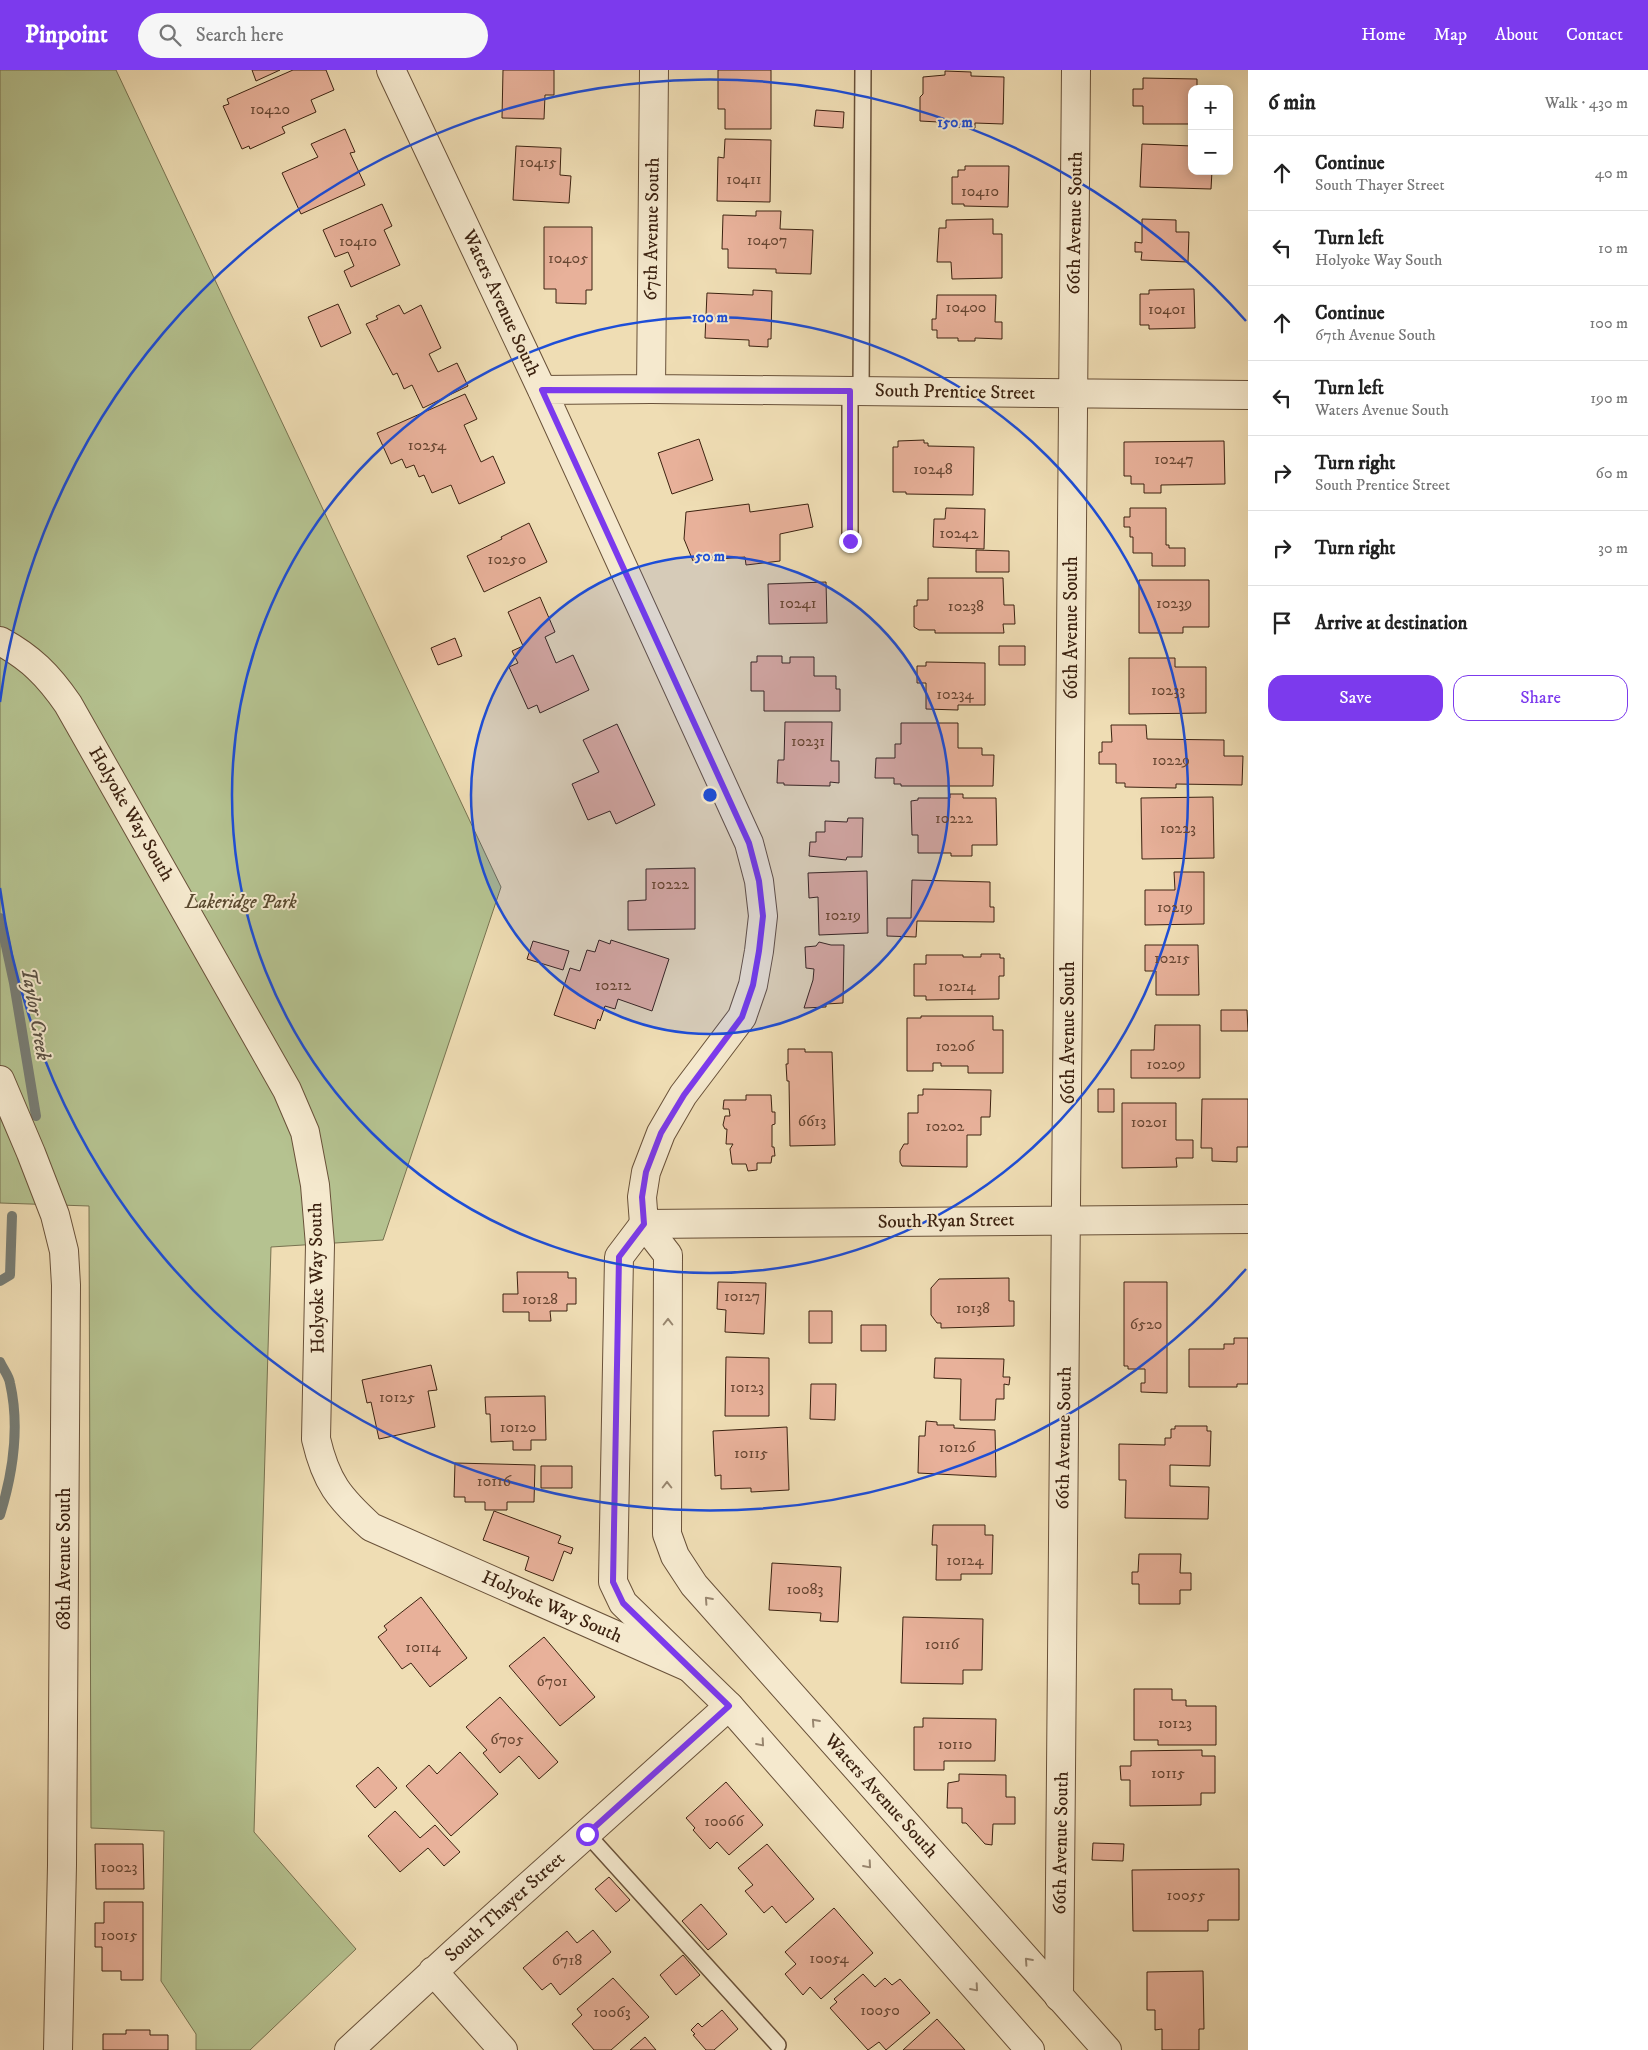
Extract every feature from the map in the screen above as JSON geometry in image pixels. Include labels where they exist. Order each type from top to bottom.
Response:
[{"type":"street","name":"Waters Avenue South","points":[[391,70],[542,390],[749,843],[761,899],[763,916],[759,951],[753,985],[742,1017],[684,1095],[661,1133],[646,1172],[642,1197],[644,1224],[668,1255],[667,1534],[675,1556],[694,1585],[1107,2050]]},
{"type":"street","name":"67th Avenue South","points":[[651,389],[654,70]]},
{"type":"street","name":"66th Avenue South","points":[[1059,1997],[1076,70]]},
{"type":"street","name":"South Prentice Street","points":[[542,390],[651,389],[1248,395]]},
{"type":"street","name":"Holyoke Way South","points":[[0,641],[28,657],[50,678],[68,704],[287,1090],[305,1132],[315,1185],[320,1245],[316,1439],[322,1463],[334,1490],[350,1509],[371,1527],[691,1668],[729,1706]]},
{"type":"street","name":"68th Avenue South","points":[[0,1080],[55,1216],[64,1250],[66,1295],[58,2050]]},
{"type":"street","name":"South Ryan Street","points":[[644,1224],[1248,1219]]},
{"type":"street","points":[[644,1224],[619,1257],[613,1582],[623,1603],[691,1668]]},
{"type":"street","points":[[729,1706],[1030,2050]]},
{"type":"street","name":"South Thayer Street","points":[[348,2050],[433,1971],[729,1706]]},
{"type":"street","points":[[433,1971],[503,2050]]},
{"type":"lane","points":[[850,541],[856,391],[863,70]]},
{"type":"lane","points":[[587,1834],[778,2046]]},
{"type":"green space","name":"Lakeridge Park","points":[[0,70],[116,70],[501,887],[383,1240],[271,1247],[254,1832],[356,1949],[250,2050],[196,2050],[196,2034],[161,1981],[164,1831],[91,1828],[89,1206],[0,1203]]},
{"type":"building","points":[[252,70],[280,70],[256,81]]},
{"type":"building","points":[[293,70],[326,70],[334,90],[311,100],[316,112],[282,127],[285,133],[250,149],[249,146],[242,149],[223,106],[229,104],[227,99]]},
{"type":"building","points":[[503,70],[554,70],[554,95],[545,95],[544,119],[502,118]]},
{"type":"building","points":[[718,70],[771,70],[771,129],[725,129],[725,109],[718,109]]},
{"type":"building","points":[[945,71],[971,72],[971,76],[1004,77],[1003,124],[975,123],[975,128],[956,127],[957,123],[920,121],[920,97],[923,94],[923,77],[945,75]]},
{"type":"building","points":[[1143,78],[1197,79],[1197,85],[1188,85],[1188,124],[1143,124],[1143,106],[1133,106],[1133,89],[1143,89]]},
{"type":"building","points":[[816,110],[844,112],[843,128],[814,126]]},
{"type":"building","points":[[345,129],[355,152],[350,153],[365,185],[301,214],[282,173],[318,157],[311,144]]},
{"type":"building","points":[[725,139],[771,140],[770,202],[717,201],[718,157],[724,158]]},
{"type":"building","points":[[1142,144],[1188,146],[1188,175],[1212,175],[1211,189],[1140,187]]},
{"type":"building","points":[[516,146],[561,148],[560,175],[571,176],[569,203],[513,200]]},
{"type":"building","points":[[965,166],[1009,166],[1008,207],[952,204],[952,177],[958,177],[958,170],[965,170]]},
{"type":"building","points":[[382,204],[392,226],[384,230],[400,265],[351,287],[344,271],[354,266],[348,252],[335,257],[323,230]]},
{"type":"building","points":[[756,211],[781,211],[780,229],[813,230],[811,274],[776,273],[776,269],[728,268],[728,249],[722,249],[723,215],[756,216]]},
{"type":"building","points":[[993,219],[993,234],[1002,234],[1002,278],[952,279],[951,262],[937,262],[939,228],[946,228],[946,220]]},
{"type":"building","points":[[1142,219],[1176,220],[1176,232],[1189,232],[1188,262],[1141,260],[1142,252],[1135,252],[1135,242],[1142,243]]},
{"type":"building","points":[[544,227],[592,227],[592,290],[586,290],[586,304],[556,303],[556,289],[544,289]]},
{"type":"building","points":[[1194,289],[1195,328],[1149,329],[1149,325],[1140,325],[1140,294],[1149,294],[1149,290]]},
{"type":"building","points":[[753,290],[772,291],[771,339],[768,339],[768,347],[749,346],[749,340],[705,338],[707,293],[753,295]]},
{"type":"building","points":[[937,295],[996,295],[995,322],[1002,322],[1002,339],[975,338],[975,341],[958,341],[958,338],[937,338],[937,330],[932,330],[932,319],[936,319]]},
{"type":"building","points":[[338,304],[351,333],[321,347],[308,317]]},
{"type":"building","points":[[399,305],[404,314],[421,305],[441,348],[429,354],[438,372],[457,363],[468,386],[423,408],[412,385],[404,389],[397,373],[393,375],[366,324],[378,319],[376,316]]},
{"type":"building","points":[[465,394],[477,419],[464,425],[481,462],[493,456],[505,483],[459,504],[451,485],[432,493],[424,475],[419,477],[414,465],[406,468],[402,459],[391,464],[377,433]]},
{"type":"building","points":[[699,439],[713,480],[672,494],[658,453]]},
{"type":"building","points":[[924,440],[924,443],[928,443],[928,446],[974,447],[973,495],[906,494],[906,492],[893,492],[893,447],[898,447],[898,441]]},
{"type":"building","points":[[1224,441],[1225,484],[1161,485],[1161,493],[1144,493],[1144,484],[1131,484],[1131,476],[1124,476],[1124,442]]},
{"type":"building","points":[[749,504],[750,512],[808,504],[813,527],[780,534],[780,561],[746,565],[745,557],[693,561],[684,539],[686,512]]},
{"type":"building","points":[[946,508],[985,509],[984,549],[933,547],[934,519],[945,519]]},
{"type":"building","points":[[1130,508],[1166,508],[1166,545],[1169,545],[1169,548],[1185,548],[1185,566],[1152,566],[1152,553],[1133,553],[1133,537],[1130,537],[1130,527],[1124,527],[1124,517],[1130,517]]},
{"type":"building","points":[[529,523],[547,562],[484,592],[467,556]]},
{"type":"building","points":[[976,550],[1009,551],[1009,572],[976,572]]},
{"type":"building","points":[[928,578],[1003,578],[1004,605],[1014,605],[1015,624],[1003,624],[1004,633],[935,633],[935,630],[919,630],[914,627],[914,606],[917,606],[917,600],[928,600]]},
{"type":"building","points":[[1139,580],[1209,580],[1209,627],[1183,627],[1183,633],[1139,633]]},
{"type":"building","points":[[826,582],[827,623],[769,624],[768,584]]},
{"type":"building","points":[[540,597],[555,632],[545,637],[556,663],[573,655],[589,690],[540,713],[537,705],[528,709],[509,667],[518,663],[512,651],[523,646],[508,612]]},
{"type":"building","points":[[455,638],[462,656],[438,665],[431,648]]},
{"type":"building","points":[[999,646],[1025,646],[1025,665],[999,665]]},
{"type":"building","points":[[757,656],[782,656],[782,663],[790,663],[790,657],[814,657],[814,676],[836,676],[836,689],[840,689],[840,711],[764,711],[764,691],[751,691],[751,662],[757,662]]},
{"type":"building","points":[[1129,658],[1175,658],[1175,667],[1206,667],[1206,713],[1129,714]]},
{"type":"building","points":[[926,662],[985,663],[985,705],[958,705],[958,710],[926,709],[926,683],[917,683],[917,666],[926,666]]},
{"type":"building","points":[[785,722],[832,722],[831,761],[839,761],[839,783],[830,782],[830,786],[784,785],[784,783],[777,783],[778,760],[784,760]]},
{"type":"building","points":[[901,723],[958,723],[958,748],[982,748],[982,755],[994,755],[993,786],[901,786],[901,784],[894,784],[894,778],[875,778],[876,758],[895,758],[895,744],[901,744]]},
{"type":"building","points":[[617,724],[655,805],[616,824],[610,811],[588,820],[572,784],[599,772],[583,740]]},
{"type":"building","points":[[1111,725],[1146,725],[1147,739],[1224,740],[1224,756],[1243,756],[1242,785],[1176,784],[1176,788],[1125,787],[1125,783],[1116,783],[1116,764],[1099,764],[1099,752],[1102,752],[1102,742],[1112,742]]},
{"type":"building","points":[[950,794],[963,794],[963,798],[996,798],[997,845],[972,845],[972,856],[951,856],[951,853],[918,853],[918,835],[912,835],[911,801],[918,800],[918,798],[950,798]]},
{"type":"building","points":[[1213,797],[1214,858],[1142,859],[1141,798]]},
{"type":"building","points":[[848,818],[863,818],[862,857],[847,857],[846,860],[809,856],[810,842],[816,842],[816,832],[825,832],[825,821],[847,822]]},
{"type":"building","points":[[695,868],[695,929],[628,930],[628,901],[646,900],[646,869]]},
{"type":"building","points":[[867,871],[868,933],[819,935],[818,897],[809,898],[808,873]]},
{"type":"building","points":[[1174,872],[1204,872],[1204,924],[1145,925],[1145,890],[1175,890]]},
{"type":"building","points":[[912,880],[990,882],[990,907],[994,907],[994,922],[917,921],[916,937],[887,936],[887,918],[911,918]]},
{"type":"building","points":[[599,940],[610,944],[611,940],[669,959],[652,1011],[618,999],[615,1009],[605,1006],[595,1029],[554,1015],[570,968],[580,971],[587,950],[595,952]]},
{"type":"building","points":[[533,941],[569,951],[563,970],[527,959]]},
{"type":"building","points":[[819,942],[831,945],[844,945],[843,1003],[826,1004],[826,1007],[804,1008],[813,980],[814,969],[806,968],[805,947],[816,946]]},
{"type":"building","points":[[1145,945],[1198,945],[1199,995],[1156,995],[1156,971],[1145,971]]},
{"type":"building","points":[[981,954],[1000,954],[1000,958],[1004,958],[1004,976],[999,976],[999,999],[926,1000],[926,996],[914,996],[914,964],[926,964],[926,955],[981,957]]},
{"type":"building","points":[[1221,1010],[1247,1010],[1248,1031],[1221,1031]]},
{"type":"building","points":[[921,1016],[993,1016],[993,1030],[1003,1030],[1003,1073],[968,1073],[968,1066],[941,1066],[941,1063],[933,1063],[933,1071],[907,1071],[907,1018],[921,1018]]},
{"type":"building","points":[[1155,1025],[1200,1025],[1200,1078],[1131,1078],[1131,1050],[1154,1050]]},
{"type":"building","points":[[788,1049],[805,1049],[805,1052],[832,1052],[835,1145],[790,1146],[789,1081],[787,1081],[786,1064],[788,1064]]},
{"type":"building","points":[[923,1089],[991,1090],[990,1117],[981,1117],[981,1135],[967,1135],[967,1167],[902,1166],[900,1151],[904,1144],[908,1144],[908,1113],[918,1113],[918,1095],[923,1095]]},
{"type":"building","points":[[1098,1089],[1114,1089],[1114,1112],[1098,1112]]},
{"type":"building","points":[[746,1095],[771,1095],[772,1112],[775,1112],[775,1124],[772,1125],[772,1147],[774,1147],[775,1156],[772,1156],[771,1163],[757,1163],[757,1170],[748,1171],[746,1164],[732,1164],[730,1149],[733,1144],[726,1144],[727,1129],[723,1125],[725,1116],[730,1116],[729,1109],[723,1109],[724,1100],[746,1100]]},
{"type":"building","points":[[1202,1099],[1248,1099],[1248,1147],[1237,1147],[1237,1162],[1212,1161],[1212,1148],[1201,1148]]},
{"type":"building","points":[[1122,1103],[1176,1103],[1176,1140],[1193,1140],[1193,1158],[1176,1158],[1177,1167],[1122,1168]]},
{"type":"building","points":[[517,1272],[568,1272],[568,1278],[576,1278],[576,1304],[567,1304],[567,1311],[550,1311],[551,1321],[529,1321],[529,1312],[503,1312],[503,1294],[518,1294]]},
{"type":"building","points":[[1009,1278],[1009,1301],[1014,1301],[1014,1326],[941,1328],[941,1323],[937,1323],[931,1315],[931,1288],[939,1279]]},
{"type":"building","points":[[718,1282],[766,1283],[764,1334],[725,1332],[726,1310],[717,1309]]},
{"type":"building","points":[[1124,1282],[1167,1282],[1167,1393],[1141,1392],[1141,1383],[1145,1383],[1145,1369],[1128,1369],[1128,1366],[1124,1366]]},
{"type":"building","points":[[809,1311],[832,1311],[832,1343],[809,1343]]},
{"type":"building","points":[[861,1325],[886,1325],[886,1351],[861,1351]]},
{"type":"building","points":[[1234,1338],[1248,1338],[1248,1384],[1237,1384],[1237,1387],[1189,1387],[1189,1349],[1224,1349],[1224,1344],[1234,1344]]},
{"type":"building","points":[[726,1357],[769,1358],[769,1416],[725,1416]]},
{"type":"building","points":[[935,1358],[1004,1359],[1003,1377],[1010,1377],[1009,1385],[1004,1384],[1004,1399],[996,1399],[995,1420],[960,1420],[961,1379],[934,1378]]},
{"type":"building","points":[[431,1365],[437,1390],[428,1391],[435,1427],[379,1439],[371,1402],[367,1403],[362,1380]]},
{"type":"building","points":[[811,1384],[836,1384],[835,1420],[810,1419]]},
{"type":"building","points":[[545,1396],[546,1440],[531,1440],[531,1450],[513,1450],[513,1441],[491,1442],[490,1414],[486,1414],[485,1397]]},
{"type":"building","points":[[926,1421],[937,1422],[937,1425],[954,1425],[954,1428],[995,1430],[996,1477],[918,1473],[919,1436],[925,1436]]},
{"type":"building","points":[[1175,1426],[1207,1426],[1207,1431],[1211,1431],[1210,1466],[1170,1465],[1170,1486],[1209,1487],[1208,1519],[1125,1518],[1126,1480],[1119,1480],[1119,1444],[1165,1445],[1165,1438],[1171,1438],[1171,1429],[1175,1429]]},
{"type":"building","points":[[787,1427],[789,1490],[751,1492],[751,1488],[721,1489],[721,1475],[715,1476],[713,1431]]},
{"type":"building","points":[[455,1463],[535,1465],[534,1502],[507,1502],[507,1510],[485,1510],[485,1502],[465,1502],[465,1497],[454,1497]]},
{"type":"building","points":[[541,1466],[572,1466],[572,1488],[541,1488]]},
{"type":"building","points":[[494,1511],[561,1536],[558,1543],[573,1548],[571,1554],[564,1551],[553,1581],[525,1570],[529,1557],[483,1540]]},
{"type":"building","points":[[933,1525],[985,1525],[985,1535],[993,1535],[992,1574],[961,1574],[961,1580],[936,1580],[937,1545],[932,1545]]},
{"type":"building","points":[[1139,1554],[1181,1554],[1180,1573],[1191,1573],[1191,1590],[1180,1590],[1180,1604],[1139,1604],[1139,1584],[1132,1584],[1132,1572],[1138,1572]]},
{"type":"building","points":[[772,1563],[841,1567],[838,1622],[820,1621],[821,1613],[769,1610]]},
{"type":"building","points":[[421,1597],[467,1658],[430,1687],[411,1663],[402,1669],[378,1637],[387,1630],[384,1626]]},
{"type":"building","points":[[903,1617],[983,1619],[982,1670],[963,1670],[963,1684],[901,1683]]},
{"type":"building","points":[[544,1637],[595,1697],[560,1726],[509,1666]]},
{"type":"building","points":[[1134,1689],[1172,1689],[1172,1700],[1186,1700],[1186,1706],[1216,1706],[1216,1745],[1158,1745],[1158,1740],[1134,1740]]},
{"type":"building","points":[[500,1697],[558,1762],[539,1779],[519,1756],[500,1773],[483,1753],[487,1750],[466,1727]]},
{"type":"building","points":[[923,1718],[996,1719],[995,1761],[944,1761],[944,1770],[914,1770],[914,1727],[923,1727]]},
{"type":"building","points":[[1202,1750],[1202,1756],[1215,1756],[1215,1793],[1201,1793],[1201,1805],[1130,1806],[1130,1780],[1121,1780],[1120,1766],[1131,1766],[1131,1751]]},
{"type":"building","points":[[460,1752],[498,1794],[451,1836],[406,1786],[429,1765],[437,1774]]},
{"type":"building","points":[[378,1767],[397,1788],[375,1808],[356,1786]]},
{"type":"building","points":[[959,1774],[1006,1775],[1006,1797],[1015,1797],[1015,1824],[993,1824],[992,1845],[985,1844],[966,1823],[962,1823],[962,1808],[947,1808],[948,1783],[959,1781]]},
{"type":"building","points":[[726,1782],[763,1825],[729,1855],[717,1842],[710,1849],[693,1830],[695,1828],[686,1818]]},
{"type":"building","points":[[395,1811],[420,1838],[435,1825],[460,1852],[444,1866],[428,1848],[400,1872],[368,1836]]},
{"type":"building","points":[[1093,1843],[1124,1844],[1123,1861],[1092,1860]]},
{"type":"building","points":[[95,1844],[143,1844],[144,1889],[96,1889]]},
{"type":"building","points":[[767,1844],[814,1899],[786,1923],[772,1906],[764,1913],[745,1891],[753,1885],[738,1868]]},
{"type":"building","points":[[1239,1869],[1239,1920],[1208,1920],[1208,1931],[1133,1931],[1132,1870]]},
{"type":"building","points":[[609,1877],[630,1900],[616,1912],[595,1889]]},
{"type":"building","points":[[104,1902],[143,1902],[143,1980],[121,1980],[121,1971],[102,1971],[102,1947],[95,1947],[95,1923],[104,1923]]},
{"type":"building","points":[[701,1904],[727,1934],[708,1950],[682,1921]]},
{"type":"building","points":[[834,1908],[873,1953],[821,1999],[810,1987],[803,1995],[785,1974],[796,1964],[785,1952]]},
{"type":"building","points":[[593,1930],[611,1952],[560,1995],[551,1983],[542,1990],[523,1968],[567,1931],[577,1943]]},
{"type":"building","points":[[683,1955],[700,1975],[676,1995],[660,1975]]},
{"type":"building","points":[[1203,1971],[1204,2029],[1199,2029],[1199,2050],[1162,2050],[1162,2029],[1155,2030],[1155,2010],[1147,2010],[1147,1972]]},
{"type":"building","points":[[863,1974],[875,1987],[885,1978],[892,1985],[900,1979],[930,2013],[886,2050],[879,2042],[868,2050],[830,2008],[837,2002],[834,1999]]},
{"type":"building","points":[[613,1978],[649,2017],[611,2050],[594,2050],[572,2024],[582,2015],[577,2009]]},
{"type":"building","points":[[722,2010],[738,2029],[714,2050],[706,2050],[691,2030],[698,2023],[702,2027]]},
{"type":"building","points":[[937,2019],[965,2050],[903,2050]]},
{"type":"building","points":[[126,2030],[150,2030],[150,2035],[168,2035],[168,2050],[103,2050],[103,2034],[126,2034]]},
{"type":"building","points":[[645,2037],[656,2050],[630,2050]]},
{"type":"waterway","name":"Taylor Creek","points":[[0,918],[14,983],[36,1116]]},
{"type":"waterway","name":"Taylor Creek","points":[[0,1281],[10,1275],[12,1216]]},
{"type":"waterway","name":"Taylor Creek","points":[[0,1362],[10,1383],[15,1433],[12,1466],[0,1515]]},
{"type":"route","points":[[587,1834],[729,1706],[623,1603],[613,1582],[619,1257],[644,1224],[642,1197],[646,1172],[661,1133],[684,1095],[742,1017],[753,985],[763,916],[759,881],[749,843],[542,390],[850,391],[850,541]]}]
